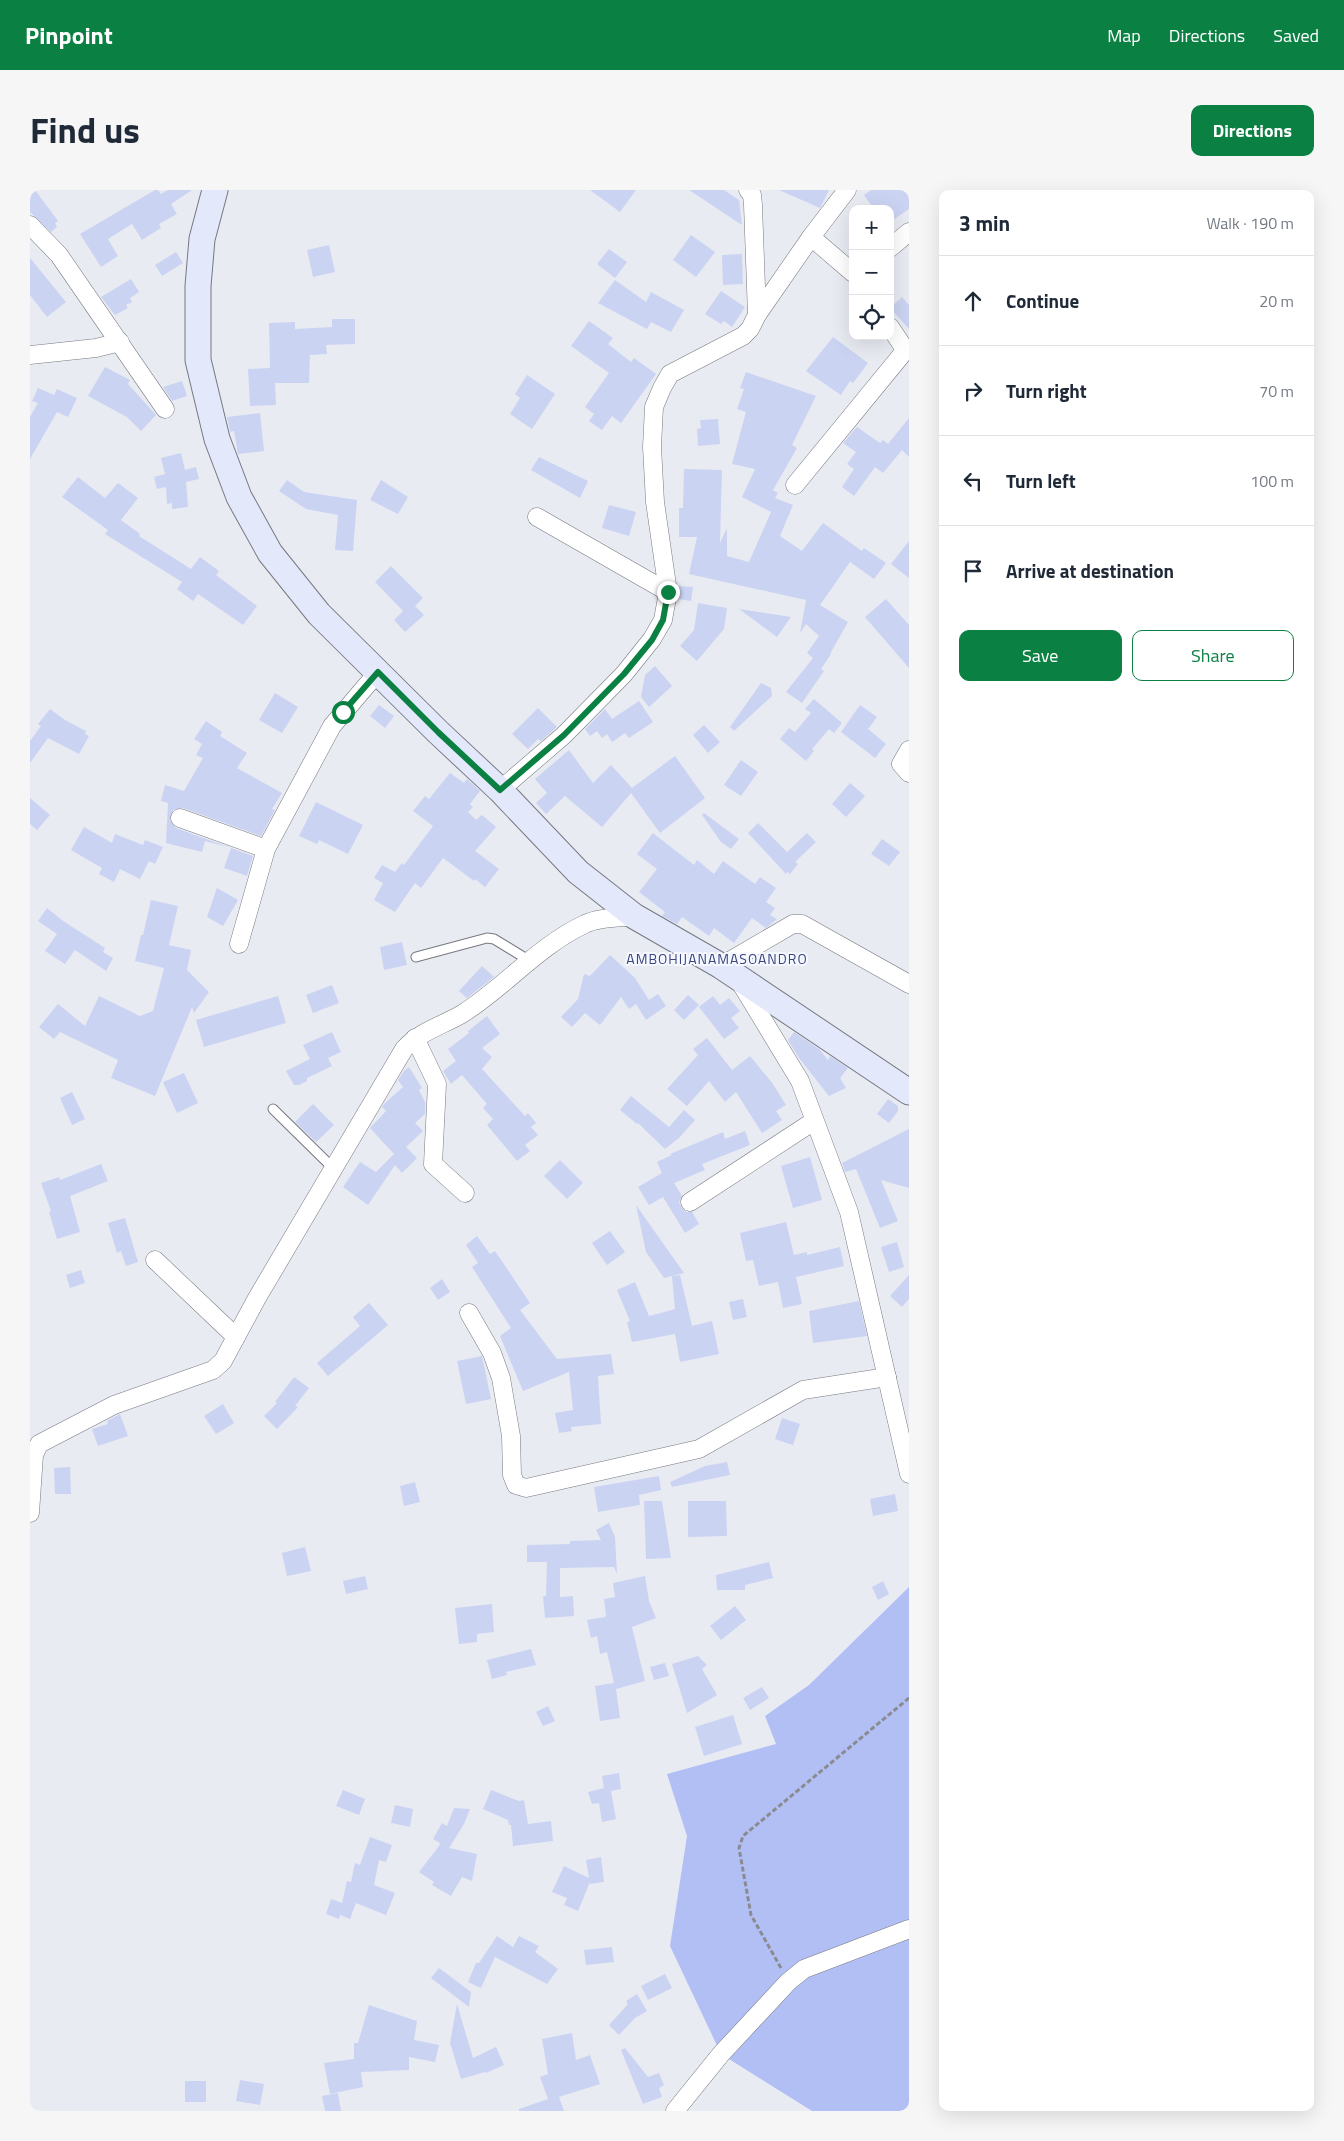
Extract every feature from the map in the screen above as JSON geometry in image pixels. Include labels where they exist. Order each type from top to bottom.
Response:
[{"type":"street","points":[[215,190],[202,239],[198,286],[198,360],[217,439],[239,497],[270,553],[319,614],[438,732],[500,790],[561,855],[634,916],[728,970],[909,1092]]},
{"type":"street","points":[[748,190],[752,194],[753,205],[757,315]]},
{"type":"street","points":[[500,790],[564,735],[624,674],[652,640],[663,620],[668,592],[655,502],[652,447],[654,407],[670,374],[743,336],[750,329],[757,315],[811,237],[848,190]]},
{"type":"street","points":[[30,225],[59,255],[165,409]]},
{"type":"street","points":[[894,245],[909,232]]},
{"type":"street","points":[[811,237],[849,270]]},
{"type":"street","points":[[795,485],[906,349],[894,333]]},
{"type":"street","points":[[30,356],[96,348],[120,342]]},
{"type":"street","points":[[537,517],[668,592]]},
{"type":"street","points":[[239,944],[266,849],[332,726],[378,672]]},
{"type":"street","points":[[909,750],[901,764],[909,773]]},
{"type":"street","points":[[180,818],[266,849]]},
{"type":"street","points":[[30,1513],[34,1455],[39,1444],[114,1405],[213,1370],[223,1362],[257,1298],[404,1049],[415,1038],[462,1014],[547,947],[585,924],[596,920],[634,916]]},
{"type":"street","points":[[728,970],[793,924],[802,924],[909,983]]},
{"type":"street","points":[[728,970],[796,1073],[849,1212],[909,1474]]},
{"type":"street","points":[[415,1038],[437,1084],[433,1164],[465,1193]]},
{"type":"street","points":[[690,1202],[814,1121]]},
{"type":"street","points":[[155,1260],[236,1337]]},
{"type":"street","points":[[469,1313],[492,1353],[501,1378],[511,1436],[512,1475],[516,1485],[526,1488],[699,1449],[803,1390],[887,1377]]},
{"type":"street","points":[[675,2111],[721,2054],[788,1982],[804,1969],[909,1929]]},
{"type":"lane","points":[[416,958],[479,940],[494,938],[530,961]]},
{"type":"lane","points":[[273,1109],[334,1168]]},
{"type":"path","points":[[788,1982],[751,1915],[739,1848],[743,1836],[909,1698]]},
{"type":"shaded area","points":[[909,1587],[909,2111],[812,2111],[721,2054],[670,1946],[687,1836],[667,1774],[776,1744],[765,1716],[809,1685]]},
{"type":"building","points":[[30,190],[35,190],[58,221],[55,223],[57,227],[51,232],[30,212]]},
{"type":"building","points":[[158,190],[161,194],[168,190],[192,190],[171,204],[177,214],[159,224],[161,228],[142,240],[132,224],[108,239],[118,256],[101,267],[80,234]]},
{"type":"building","points":[[590,190],[636,190],[620,212]]},
{"type":"building","points":[[689,190],[724,190],[739,200],[742,225]]},
{"type":"building","points":[[779,190],[829,190],[820,208]]},
{"type":"building","points":[[871,190],[909,190],[909,209],[894,219],[894,205],[871,205],[864,195]]},
{"type":"building","points":[[691,235],[715,252],[696,277],[673,260]]},
{"type":"building","points":[[329,245],[335,272],[313,277],[307,250]]},
{"type":"building","points":[[609,249],[627,262],[615,278],[597,264]]},
{"type":"building","points":[[176,252],[183,263],[162,276],[155,265]]},
{"type":"building","points":[[742,254],[743,284],[723,285],[722,255]]},
{"type":"building","points":[[30,258],[66,302],[47,317],[30,295]]},
{"type":"building","points":[[131,279],[139,292],[130,298],[132,302],[126,305],[128,308],[115,315],[101,297]]},
{"type":"building","points":[[615,280],[646,302],[651,292],[684,310],[671,332],[651,322],[647,329],[598,303]]},
{"type":"building","points":[[721,291],[745,307],[732,327],[724,321],[721,324],[705,314]]},
{"type":"building","points":[[902,297],[909,305],[909,329],[894,312],[894,304]]},
{"type":"building","points":[[332,319],[355,319],[355,344],[326,345],[327,354],[310,355],[309,383],[275,383],[276,405],[250,406],[248,369],[270,368],[269,323],[295,322],[295,329],[332,327]]},
{"type":"building","points":[[589,321],[613,338],[608,344],[631,362],[634,358],[656,374],[621,423],[612,416],[602,430],[589,421],[594,414],[585,407],[609,373],[571,346]]},
{"type":"building","points":[[833,337],[868,363],[853,383],[850,381],[841,395],[806,371]]},
{"type":"building","points":[[105,367],[130,380],[128,384],[156,415],[141,431],[127,417],[88,396]]},
{"type":"building","points":[[746,372],[816,396],[792,445],[797,448],[773,490],[778,493],[775,498],[793,505],[780,536],[802,551],[823,523],[862,551],[864,548],[886,563],[874,579],[850,562],[820,605],[848,622],[821,669],[824,671],[802,703],[786,692],[813,658],[807,653],[819,636],[806,624],[800,633],[806,600],[689,574],[697,537],[679,537],[679,508],[683,508],[684,469],[722,470],[720,543],[727,528],[727,556],[749,562],[771,512],[742,497],[755,469],[732,464],[746,412],[737,409],[744,389],[740,388]]},
{"type":"building","points":[[527,375],[555,394],[532,429],[510,414],[520,398],[515,394]]},
{"type":"building","points":[[182,381],[187,396],[172,401],[163,387]]},
{"type":"building","points":[[38,388],[54,395],[57,389],[77,398],[68,417],[57,412],[30,459],[30,417],[38,403],[32,401]]},
{"type":"building","points":[[260,413],[264,451],[238,454],[234,431],[230,432],[227,417]]},
{"type":"building","points":[[909,418],[909,457],[902,450],[883,473],[875,467],[854,496],[842,487],[854,469],[847,464],[856,452],[843,443],[857,427],[880,443],[883,440],[888,444]]},
{"type":"building","points":[[718,419],[720,444],[698,446],[697,429],[701,428],[700,420]]},
{"type":"building","points":[[181,453],[185,470],[196,467],[199,479],[186,482],[188,507],[172,509],[172,503],[167,504],[166,487],[157,489],[154,477],[165,474],[161,458]]},
{"type":"building","points":[[539,457],[588,481],[580,498],[531,470]]},
{"type":"building","points":[[78,477],[105,498],[118,483],[138,498],[121,520],[140,534],[139,536],[191,569],[200,557],[219,571],[216,575],[257,606],[243,625],[198,594],[193,601],[177,589],[182,582],[105,534],[108,530],[62,497]]},
{"type":"building","points":[[287,480],[304,492],[357,500],[353,551],[335,550],[338,515],[306,509],[279,491]]},
{"type":"building","points":[[381,480],[408,497],[398,514],[370,500]]},
{"type":"building","points":[[609,505],[636,512],[629,536],[602,528]]},
{"type":"building","points":[[909,541],[909,578],[891,564]]},
{"type":"building","points":[[391,566],[423,598],[415,606],[424,615],[405,632],[394,620],[403,611],[375,582]]},
{"type":"building","points":[[678,586],[693,587],[691,601],[678,599]]},
{"type":"building","points":[[886,599],[909,625],[909,668],[865,617]]},
{"type":"building","points":[[698,603],[727,608],[724,629],[697,661],[680,646],[694,630]]},
{"type":"building","points":[[739,609],[791,617],[777,637]]},
{"type":"building","points":[[655,666],[672,686],[649,707],[641,697],[645,675]]},
{"type":"building","points":[[761,683],[771,688],[772,696],[734,731],[730,727]]},
{"type":"building","points":[[275,693],[298,707],[282,733],[259,720]]},
{"type":"building","points":[[814,699],[842,723],[834,733],[829,729],[812,749],[814,751],[806,761],[780,739],[789,728],[795,732],[811,713],[805,709]]},
{"type":"building","points":[[639,701],[653,722],[629,738],[625,733],[612,742],[607,734],[602,738],[597,731],[590,736],[585,729],[605,709],[612,719]]},
{"type":"building","points":[[379,705],[394,716],[385,728],[370,716]]},
{"type":"building","points":[[860,705],[877,717],[868,729],[886,744],[875,758],[841,732]]},
{"type":"building","points":[[538,708],[557,727],[541,741],[538,739],[528,749],[512,734]]},
{"type":"building","points":[[50,709],[65,720],[86,731],[85,734],[89,736],[79,754],[48,738],[30,763],[30,741],[41,726],[38,724]]},
{"type":"building","points":[[206,721],[222,732],[220,736],[247,753],[237,768],[282,793],[272,809],[275,810],[261,836],[183,808],[173,810],[170,820],[176,828],[231,848],[205,841],[202,852],[166,843],[168,803],[161,801],[165,785],[184,791],[203,758],[196,755],[202,744],[194,739]]},
{"type":"building","points":[[704,725],[720,742],[708,753],[693,735]]},
{"type":"building","points":[[569,750],[593,783],[611,765],[632,788],[675,756],[705,798],[660,833],[631,793],[602,827],[565,796],[546,814],[536,803],[547,793],[535,779]]},
{"type":"building","points":[[741,760],[758,772],[741,796],[724,785]]},
{"type":"building","points":[[450,773],[464,783],[467,779],[480,791],[470,804],[473,807],[468,812],[476,820],[482,815],[496,827],[475,851],[499,869],[485,887],[443,858],[421,888],[415,883],[395,912],[374,900],[383,883],[374,878],[382,865],[395,872],[402,863],[404,865],[433,826],[413,811],[425,796],[429,799]]},
{"type":"building","points":[[850,783],[865,796],[846,817],[832,804]]},
{"type":"building","points":[[30,798],[50,815],[37,830],[30,824]]},
{"type":"building","points":[[316,802],[363,825],[348,854],[319,840],[317,844],[299,836]]},
{"type":"building","points":[[704,813],[739,839],[731,849],[721,842],[702,815]]},
{"type":"building","points":[[758,823],[787,852],[807,833],[816,842],[795,862],[798,864],[790,874],[787,872],[786,874],[748,833]]},
{"type":"building","points":[[84,827],[112,843],[115,834],[143,845],[145,840],[163,847],[155,864],[149,861],[140,879],[120,869],[114,882],[99,874],[102,868],[71,850]]},
{"type":"building","points":[[653,833],[694,865],[697,860],[714,874],[723,861],[755,884],[760,877],[776,888],[766,902],[775,908],[770,915],[777,919],[766,928],[752,918],[734,943],[714,928],[709,936],[682,917],[677,924],[662,916],[665,912],[639,892],[657,869],[637,854]]},
{"type":"building","points":[[882,839],[900,852],[889,866],[871,854]]},
{"type":"building","points":[[231,848],[253,856],[247,876],[224,868]]},
{"type":"building","points":[[217,888],[238,900],[223,926],[207,917]]},
{"type":"building","points":[[151,900],[178,906],[169,945],[191,950],[187,970],[209,992],[194,1013],[192,1007],[155,1096],[111,1078],[118,1060],[60,1032],[54,1039],[39,1027],[58,1004],[85,1026],[99,996],[140,1016],[153,1011],[164,968],[135,961]]},
{"type":"building","points":[[47,908],[63,921],[105,948],[103,952],[113,958],[106,971],[75,950],[65,964],[45,951],[57,934],[38,921]]},
{"type":"building","points":[[402,942],[407,965],[384,970],[380,947]]},
{"type":"building","points":[[610,955],[635,978],[649,1000],[658,994],[666,1006],[646,1020],[636,1004],[629,1009],[621,997],[600,1025],[585,1013],[572,1027],[561,1017],[578,999],[584,974],[590,976]]},
{"type":"building","points":[[482,966],[494,977],[467,998],[459,991]]},
{"type":"building","points":[[332,985],[339,1003],[313,1013],[306,995]]},
{"type":"building","points":[[688,995],[699,1005],[684,1020],[674,1010]]},
{"type":"building","points":[[278,996],[286,1023],[204,1047],[196,1020]]},
{"type":"building","points":[[713,996],[720,1005],[729,998],[740,1011],[731,1018],[739,1028],[724,1039],[699,1007]]},
{"type":"building","points":[[487,1016],[500,1034],[482,1048],[492,1057],[482,1069],[525,1116],[528,1113],[536,1123],[531,1127],[538,1135],[525,1145],[530,1151],[517,1161],[487,1125],[493,1119],[483,1108],[487,1104],[462,1075],[451,1084],[443,1071],[456,1061],[448,1049]]},
{"type":"building","points":[[332,1032],[341,1052],[328,1058],[332,1066],[307,1078],[307,1081],[299,1085],[294,1085],[286,1071],[310,1059],[303,1045]]},
{"type":"building","points":[[794,1032],[819,1049],[828,1060],[830,1056],[848,1068],[840,1078],[846,1088],[829,1096],[799,1058],[788,1040]]},
{"type":"building","points":[[707,1038],[732,1070],[750,1056],[773,1084],[786,1105],[776,1111],[782,1120],[762,1133],[736,1092],[725,1102],[709,1081],[687,1106],[667,1089],[698,1055],[693,1049]]},
{"type":"building","points":[[409,1067],[422,1088],[419,1090],[425,1102],[425,1114],[415,1123],[423,1131],[406,1147],[417,1158],[402,1173],[395,1165],[368,1205],[343,1187],[360,1162],[376,1172],[394,1154],[370,1128],[386,1111],[382,1107],[385,1103],[403,1087],[398,1080]]},
{"type":"building","points":[[184,1073],[198,1103],[177,1113],[163,1082]]},
{"type":"building","points":[[72,1092],[85,1119],[72,1125],[60,1098]]},
{"type":"building","points":[[631,1096],[669,1127],[684,1110],[695,1120],[679,1138],[665,1149],[638,1123],[620,1110]]},
{"type":"building","points":[[888,1099],[898,1106],[898,1111],[889,1123],[877,1114]]},
{"type":"building","points":[[313,1104],[334,1125],[316,1142],[295,1122]]},
{"type":"building","points":[[909,1129],[909,1188],[881,1180],[898,1221],[880,1228],[856,1169],[845,1172],[842,1163]]},
{"type":"building","points":[[745,1131],[750,1145],[702,1164],[705,1170],[674,1183],[682,1196],[679,1202],[681,1207],[686,1212],[692,1212],[699,1224],[685,1233],[663,1197],[649,1205],[638,1187],[662,1173],[657,1162],[672,1155],[670,1154],[723,1132],[725,1139]]},
{"type":"building","points":[[810,1157],[822,1200],[793,1208],[781,1166]]},
{"type":"building","points":[[560,1160],[583,1183],[567,1199],[544,1176]]},
{"type":"building","points":[[101,1164],[108,1181],[70,1196],[80,1232],[57,1239],[49,1212],[51,1211],[41,1183],[59,1177],[60,1180]]},
{"type":"building","points":[[636,1205],[684,1273],[664,1278],[646,1252]]},
{"type":"building","points":[[125,1218],[138,1262],[126,1266],[121,1251],[117,1253],[108,1223]]},
{"type":"building","points":[[786,1222],[794,1255],[807,1252],[807,1255],[840,1247],[844,1266],[796,1277],[802,1304],[783,1308],[778,1282],[759,1286],[753,1260],[746,1261],[740,1233]]},
{"type":"building","points":[[610,1231],[625,1252],[607,1265],[592,1243]]},
{"type":"building","points":[[477,1236],[490,1254],[495,1251],[530,1303],[520,1310],[557,1359],[611,1354],[614,1374],[598,1376],[601,1424],[571,1427],[572,1431],[559,1433],[555,1413],[573,1410],[569,1372],[523,1391],[500,1336],[511,1328],[472,1267],[478,1263],[466,1245]]},
{"type":"building","points":[[897,1242],[904,1267],[889,1272],[881,1247]]},
{"type":"building","points":[[81,1270],[85,1283],[70,1288],[66,1275]]},
{"type":"building","points":[[680,1275],[692,1326],[712,1321],[719,1354],[680,1362],[675,1334],[632,1342],[627,1322],[630,1321],[617,1290],[635,1282],[649,1316],[675,1309],[672,1276]]},
{"type":"building","points":[[909,1275],[909,1299],[902,1307],[890,1296]]},
{"type":"building","points":[[442,1279],[450,1292],[438,1300],[430,1288]]},
{"type":"building","points":[[743,1299],[747,1317],[733,1320],[729,1302]]},
{"type":"building","points":[[859,1301],[867,1336],[813,1343],[809,1311]]},
{"type":"building","points":[[369,1303],[388,1325],[328,1376],[317,1363],[360,1326],[353,1317]]},
{"type":"building","points":[[482,1356],[491,1399],[466,1404],[457,1361]]},
{"type":"building","points":[[294,1377],[309,1388],[295,1406],[298,1407],[277,1429],[264,1416],[277,1403],[275,1402]]},
{"type":"building","points":[[223,1404],[234,1423],[216,1434],[204,1416]]},
{"type":"building","points":[[120,1414],[128,1436],[98,1446],[92,1429],[108,1424],[107,1421]]},
{"type":"building","points":[[782,1418],[800,1424],[793,1445],[775,1439]]},
{"type":"building","points":[[727,1462],[730,1475],[672,1487],[670,1482],[705,1466]]},
{"type":"building","points":[[70,1467],[71,1494],[55,1494],[54,1468]]},
{"type":"building","points":[[659,1476],[661,1490],[639,1495],[640,1505],[598,1512],[594,1487]]},
{"type":"building","points":[[415,1482],[420,1502],[404,1506],[400,1486]]},
{"type":"building","points":[[895,1494],[898,1511],[873,1516],[870,1499]]},
{"type":"building","points":[[644,1501],[662,1501],[671,1558],[646,1559]]},
{"type":"building","points":[[688,1501],[726,1501],[727,1536],[688,1537]]},
{"type":"building","points":[[609,1523],[615,1537],[617,1574],[614,1567],[560,1568],[560,1597],[573,1596],[574,1616],[545,1618],[543,1596],[546,1596],[547,1562],[527,1562],[527,1545],[570,1544],[570,1541],[601,1540],[596,1530]]},
{"type":"building","points":[[305,1547],[311,1571],[287,1576],[282,1553]]},
{"type":"building","points":[[769,1562],[773,1578],[745,1585],[745,1590],[717,1590],[716,1575]]},
{"type":"building","points":[[365,1576],[368,1589],[346,1594],[343,1581]]},
{"type":"building","points":[[645,1576],[649,1601],[656,1618],[632,1627],[645,1681],[616,1689],[620,1718],[600,1721],[595,1686],[614,1683],[607,1652],[600,1654],[597,1636],[591,1638],[587,1620],[605,1617],[604,1599],[615,1597],[613,1583]]},
{"type":"building","points":[[883,1581],[889,1594],[878,1600],[872,1587]]},
{"type":"building","points":[[492,1604],[494,1632],[477,1634],[477,1642],[459,1644],[455,1608]]},
{"type":"building","points":[[735,1606],[746,1620],[721,1640],[710,1626]]},
{"type":"building","points":[[531,1649],[536,1665],[506,1672],[507,1675],[492,1679],[487,1660]]},
{"type":"building","points":[[698,1656],[707,1665],[702,1669],[717,1695],[687,1713],[672,1664]]},
{"type":"building","points":[[665,1663],[669,1676],[654,1680],[650,1667]]},
{"type":"building","points":[[762,1687],[769,1698],[750,1710],[743,1698]]},
{"type":"building","points":[[548,1706],[555,1721],[543,1726],[536,1712]]},
{"type":"building","points":[[733,1715],[742,1744],[704,1756],[695,1727]]},
{"type":"building","points":[[619,1773],[621,1789],[611,1791],[616,1819],[602,1822],[599,1803],[592,1804],[588,1792],[604,1788],[602,1776]]},
{"type":"building","points":[[343,1790],[365,1799],[359,1815],[336,1806]]},
{"type":"building","points":[[491,1790],[519,1801],[524,1800],[528,1824],[551,1821],[553,1841],[513,1846],[511,1825],[509,1825],[508,1820],[483,1809]]},
{"type":"building","points":[[395,1805],[413,1809],[410,1827],[391,1823]]},
{"type":"building","points":[[454,1808],[470,1809],[464,1824],[449,1848],[477,1854],[472,1881],[462,1877],[451,1896],[432,1885],[434,1882],[419,1872],[439,1846],[440,1843],[433,1839],[442,1823],[447,1826]]},
{"type":"building","points":[[370,1837],[392,1845],[386,1862],[379,1860],[374,1885],[395,1893],[386,1915],[356,1903],[350,1919],[340,1915],[339,1919],[326,1914],[331,1899],[342,1903],[347,1881],[351,1882],[355,1863],[360,1865]]},
{"type":"building","points":[[601,1857],[604,1882],[590,1884],[590,1882],[578,1911],[564,1905],[567,1898],[552,1892],[564,1866],[589,1878],[586,1860]]},
{"type":"building","points":[[497,1936],[513,1947],[519,1936],[539,1946],[535,1952],[558,1969],[547,1984],[495,1957],[481,1988],[468,1982],[476,1963],[479,1963]]},
{"type":"building","points":[[612,1947],[614,1962],[586,1965],[584,1950]]},
{"type":"building","points":[[439,1968],[471,1992],[469,2007],[431,1978]]},
{"type":"building","points":[[665,1974],[672,1988],[648,2000],[641,1986]]},
{"type":"building","points":[[637,1994],[647,2011],[635,2018],[619,2035],[609,2025],[628,2004],[626,2001]]},
{"type":"building","points":[[457,2004],[473,2058],[496,2047],[504,2065],[486,2073],[461,2079],[450,2043]]},
{"type":"building","points":[[369,2005],[417,2021],[414,2040],[439,2045],[435,2062],[409,2057],[409,2070],[361,2072],[363,2087],[330,2094],[324,2063],[354,2059],[354,2043],[358,2043]]},
{"type":"building","points":[[572,2033],[576,2060],[590,2055],[600,2084],[559,2097],[564,2111],[519,2111],[519,2109],[548,2099],[540,2077],[548,2074],[542,2039]]},
{"type":"building","points":[[625,2048],[648,2077],[659,2073],[664,2085],[659,2088],[662,2097],[643,2104],[621,2050]]},
{"type":"building","points":[[240,2080],[264,2084],[260,2105],[236,2101]]},
{"type":"building","points":[[185,2081],[206,2081],[206,2102],[185,2102]]},
{"type":"building","points":[[338,2093],[341,2111],[325,2111],[322,2096]]},
{"type":"district","name":"AMBOHIJANAMASOANDRO","points":[[717,958]]},
{"type":"route","points":[[343,712],[378,672],[500,790],[564,735],[624,674],[652,640],[663,620],[668,592]]}]
